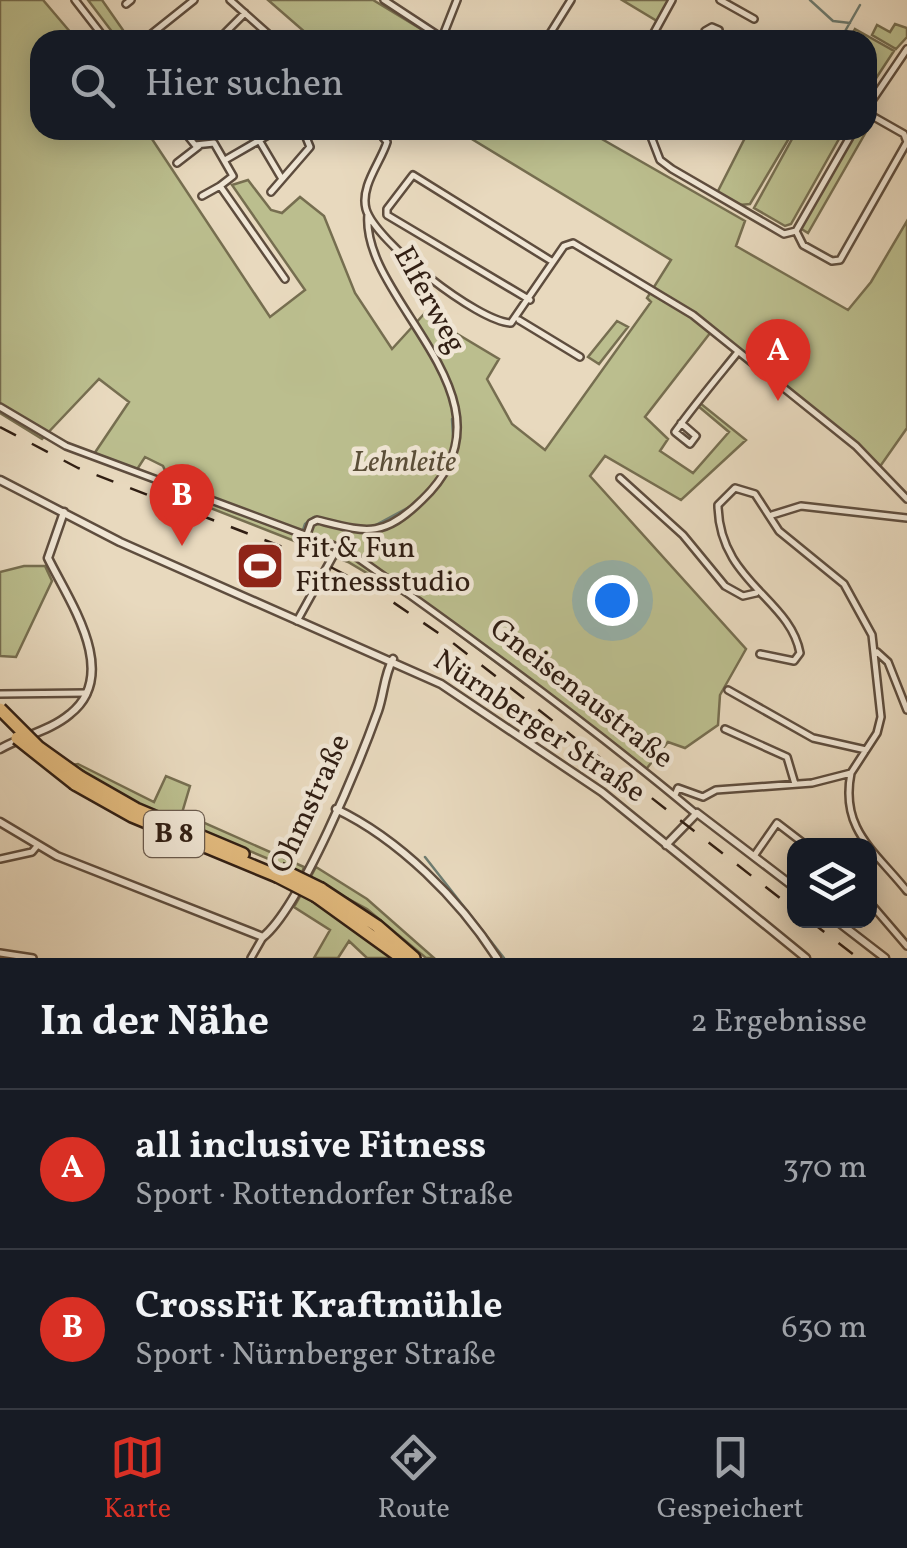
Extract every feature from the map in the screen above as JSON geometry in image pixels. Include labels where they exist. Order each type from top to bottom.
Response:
[{"type":"highway","name":"B 8","points":[[0,710],[77,781]]},
{"type":"highway","name":"B 8","points":[[0,720],[33,753],[144,821],[278,872],[319,892],[418,958]]},
{"type":"highway","name":"B 8","points":[[319,892],[402,958]]},
{"type":"street","points":[[75,0],[98,30]]},
{"type":"street","points":[[156,30],[194,0]]},
{"type":"street","points":[[230,0],[264,30]]},
{"type":"street","points":[[384,0],[428,30]]},
{"type":"street","points":[[446,30],[458,0]]},
{"type":"street","points":[[552,30],[571,0]]},
{"type":"street","points":[[656,30],[672,0]]},
{"type":"street","points":[[720,0],[754,20]]},
{"type":"street","points":[[228,30],[244,13]]},
{"type":"street","points":[[877,96],[907,49]]},
{"type":"street","points":[[796,232],[803,245],[832,261],[840,260],[907,142],[904,134],[877,117]]},
{"type":"street","points":[[193,140],[199,146]]},
{"type":"street","points":[[272,192],[311,144],[309,140]]},
{"type":"street","points":[[385,140],[366,194],[368,214],[440,287],[495,321],[512,324],[564,246],[574,243],[693,315],[856,446],[907,499]]},
{"type":"street","points":[[656,140],[660,160],[788,235],[796,232],[848,140]]},
{"type":"street","points":[[176,163],[211,141],[234,176],[202,196]]},
{"type":"street","points":[[225,160],[259,141],[282,179]]},
{"type":"street","points":[[530,300],[390,216],[387,209],[413,175],[553,262]]},
{"type":"street","points":[[220,186],[285,279]]},
{"type":"street","name":"Elferweg","points":[[302,536],[318,520],[362,532],[394,521],[436,487],[456,444],[441,366],[380,262],[369,233],[368,214]]},
{"type":"street","points":[[518,320],[580,357]]},
{"type":"street","points":[[681,423],[738,352]]},
{"type":"street","points":[[0,407],[66,446],[338,548],[296,622]]},
{"type":"street","points":[[620,478],[683,535],[724,586],[742,596],[756,593]]},
{"type":"street","points":[[627,484],[633,478]]},
{"type":"street","name":"Nürnberger Straße","points":[[0,480],[296,622],[393,659],[441,684],[533,744],[666,844],[795,955],[806,958]]},
{"type":"street","points":[[760,654],[801,661],[792,630],[756,593],[734,563],[718,505],[728,491],[742,488],[755,494],[772,515],[778,531],[844,584],[877,652],[881,717],[851,773],[849,817],[907,890]]},
{"type":"street","points":[[772,515],[801,506],[906,517]]},
{"type":"street","points":[[0,749],[59,722],[86,693],[92,670],[87,640],[48,558],[64,512]]},
{"type":"street","name":"Gneisenaustraße","points":[[338,548],[442,614],[787,882]]},
{"type":"street","points":[[877,652],[885,657],[907,710]]},
{"type":"street","name":"Ohmstraße","points":[[251,958],[293,896],[336,809],[377,712],[393,659]]},
{"type":"street","points":[[728,690],[813,738],[866,750]]},
{"type":"street","points":[[0,694],[86,693]]},
{"type":"street","points":[[725,729],[788,757],[795,784]]},
{"type":"street","points":[[675,795],[678,788],[703,797],[716,790],[795,784],[851,773]]},
{"type":"street","points":[[336,809],[399,850],[471,922],[496,958]]},
{"type":"street","points":[[666,844],[695,813]]},
{"type":"street","points":[[0,822],[37,846],[263,937]]},
{"type":"street","points":[[754,856],[777,823],[797,838]]},
{"type":"street","points":[[0,858],[32,852],[37,846]]},
{"type":"street","points":[[877,911],[907,946]]},
{"type":"street","points":[[847,928],[886,958]]},
{"type":"street","points":[[0,953],[33,958]]},
{"type":"green space","name":"Lehnleite","points":[[0,0],[43,0],[68,30],[30,30],[30,140],[153,140],[270,317],[305,290],[232,185],[248,180],[271,210],[282,213],[300,197],[324,216],[355,293],[392,349],[424,314],[499,359],[487,379],[512,424],[545,450],[651,302],[647,298],[671,260],[473,140],[603,140],[745,221],[736,246],[848,310],[871,282],[907,221],[907,428],[879,468],[714,328],[645,417],[668,439],[660,451],[693,473],[729,432],[698,406],[700,403],[746,440],[681,500],[605,456],[590,476],[746,649],[720,695],[718,725],[685,748],[668,742],[643,773],[528,679],[525,684],[414,601],[348,562],[162,489],[168,477],[163,466],[145,457],[136,471],[94,454],[129,402],[99,379],[42,439],[0,413]]},
{"type":"green space","points":[[88,0],[102,0],[123,30],[111,30]]},
{"type":"green space","points":[[268,0],[373,0],[422,30],[302,30]]},
{"type":"green space","points":[[622,0],[669,0],[657,21]]},
{"type":"green space","points":[[895,24],[907,28],[907,37],[896,49],[877,38],[874,30],[877,25],[890,32]]},
{"type":"green space","points":[[877,41],[894,51],[877,77]]},
{"type":"green space","points":[[744,140],[788,140],[750,204],[739,205],[717,193]]},
{"type":"green space","points":[[791,140],[838,140],[791,224],[785,226],[754,208]]},
{"type":"green space","points":[[851,140],[861,140],[808,233],[800,228]]},
{"type":"green space","points":[[617,321],[628,327],[599,364],[588,357]]},
{"type":"green space","points":[[45,566],[52,581],[16,657],[0,656],[0,572]]},
{"type":"green space","points":[[78,764],[154,802],[166,776],[190,786],[182,813],[304,867],[302,873],[135,803],[71,765]]},
{"type":"green space","points":[[316,867],[367,899],[434,958],[426,958],[367,909],[310,878]]},
{"type":"green space","points":[[302,893],[397,958],[367,958],[349,941],[338,958],[314,958],[330,930],[294,907]]},
{"type":"waterway","points":[[810,0],[833,21],[850,23]]},
{"type":"waterway","points":[[846,30],[860,5]]},
{"type":"waterway","points":[[452,419],[453,436]]},
{"type":"waterway","points":[[372,527],[413,505]]},
{"type":"waterway","points":[[319,545],[300,539],[305,524],[314,517],[335,522]]},
{"type":"waterway","points":[[425,857],[504,958]]},
{"type":"railway","points":[[0,427],[78,468],[319,561],[375,590],[453,643],[787,904]]},
{"type":"railway","points":[[819,928],[858,958]]},
{"type":"place","name":"all inclusive Fitness","points":[[778,401]]},
{"type":"place","name":"CrossFit Kraftmühle","points":[[182,546]]},
{"type":"place","name":"Fit & Fun Fitnessstudio","points":[[260,566]]}]
